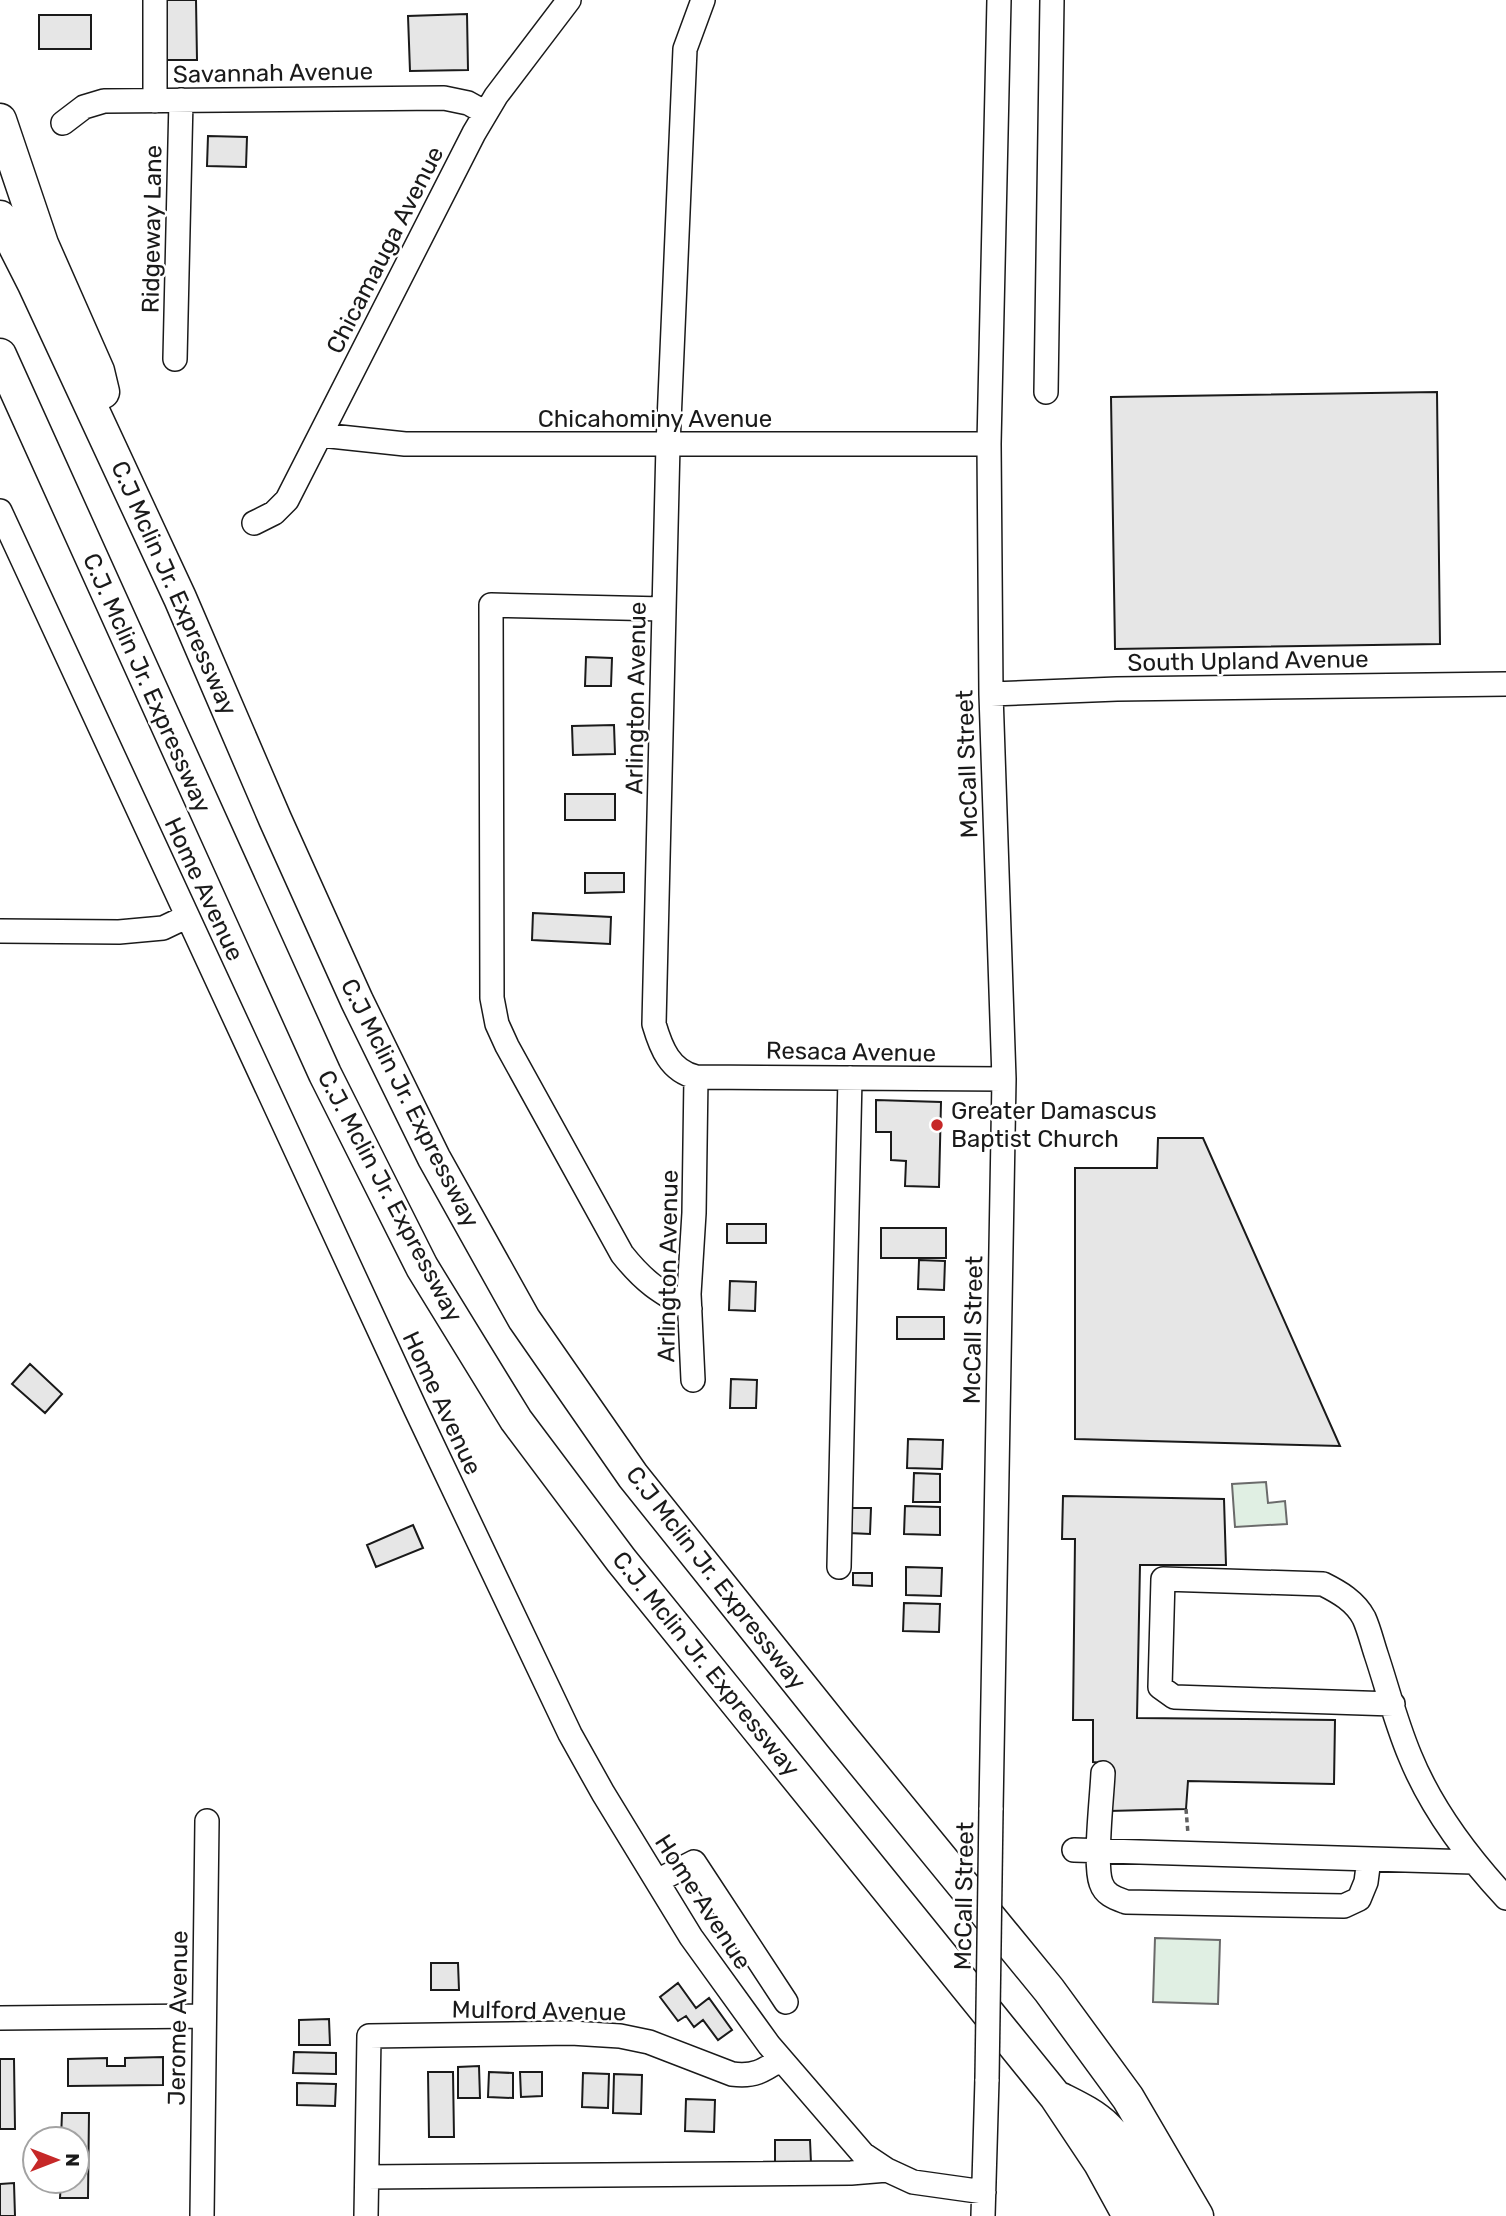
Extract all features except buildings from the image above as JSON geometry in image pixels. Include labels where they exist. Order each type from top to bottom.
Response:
[{"type":"highway","points":[[0,120],[42,244],[98,371],[122,472]]},
{"type":"highway","name":"C.J Mclin Jr. Expressway","points":[[0,217],[212,668],[275,819],[357,1000],[434,1158],[524,1319],[633,1476],[1049,1990],[1128,2098],[1196,2216]]},
{"type":"highway","name":"C.J. Mclin Jr. Expressway","points":[[0,355],[319,1061],[422,1267],[516,1420],[621,1560],[1056,2097],[1100,2163],[1129,2216]]},
{"type":"highway","points":[[1056,2097],[1089,2114],[1118,2140],[1163,2216]]},
{"type":"street","points":[[155,0],[155,101]]},
{"type":"street","name":"Chicamauga Avenue","points":[[254,523],[274,513],[287,500],[486,113],[569,0]]},
{"type":"street","name":"Arlington Avenue","points":[[693,1380],[690,1310],[696,1077],[677,1069],[659,1044],[654,1024],[668,445],[685,49],[703,0]]},
{"type":"street","name":"McCall Street","points":[[984,2216],[1004,1079],[991,694],[989,444],[999,0]]},
{"type":"street","points":[[1046,392],[1052,0]]},
{"type":"street","name":"Savannah Avenue","points":[[63,123],[83,107],[94,104],[180,100],[444,98],[468,103],[486,113]]},
{"type":"street","name":"Ridgeway Lane","points":[[175,359],[180,100]]},
{"type":"street","name":"Chicahominy Avenue","points":[[321,435],[405,444],[989,444]]},
{"type":"street","name":"Home Avenue","points":[[0,511],[186,917],[565,1723],[603,1793],[691,1937],[781,2059],[863,2154],[887,2170],[913,2182],[984,2192]]},
{"type":"street","points":[[664,610],[491,605],[492,998],[507,1046],[622,1254],[639,1276],[690,1310]]},
{"type":"street","name":"South Upland Avenue","points":[[991,694],[1117,689],[1506,684]]},
{"type":"street","points":[[0,931],[119,932],[163,928],[186,917]]},
{"type":"street","name":"Resaca Avenue","points":[[696,1077],[1004,1079]]},
{"type":"street","points":[[839,1567],[850,1078]]},
{"type":"street","points":[[1392,1704],[1174,1697],[1160,1688],[1163,1579],[1323,1584],[1345,1595],[1363,1616],[1410,1757],[1443,1819],[1474,1862],[1506,1898]]},
{"type":"street","points":[[1103,1773],[1099,1851],[1101,1882],[1110,1896],[1126,1902],[1344,1906],[1359,1899],[1366,1882],[1369,1859]]},
{"type":"street","name":"Jerome Avenue","points":[[202,2216],[207,1821]]},
{"type":"street","points":[[1074,1850],[1474,1862]]},
{"type":"street","points":[[657,1881],[694,1862],[786,2002]]},
{"type":"street","points":[[0,2018],[204,2016]]},
{"type":"street","name":"Mulford Avenue","points":[[367,2177],[369,2036],[620,2036],[649,2042],[732,2074],[744,2076],[761,2072],[781,2059]]},
{"type":"street","points":[[366,2216],[367,2177],[851,2173],[887,2170]]},
{"type":"green space","points":[[1266,1482],[1268,1503],[1285,1501],[1287,1524],[1235,1527],[1232,1484]]},
{"type":"green space","points":[[1155,1938],[1220,1940],[1218,2004],[1153,2002]]},
{"type":"place","name":"Greater Damascus Baptist Church","points":[[937,1125]]}]
